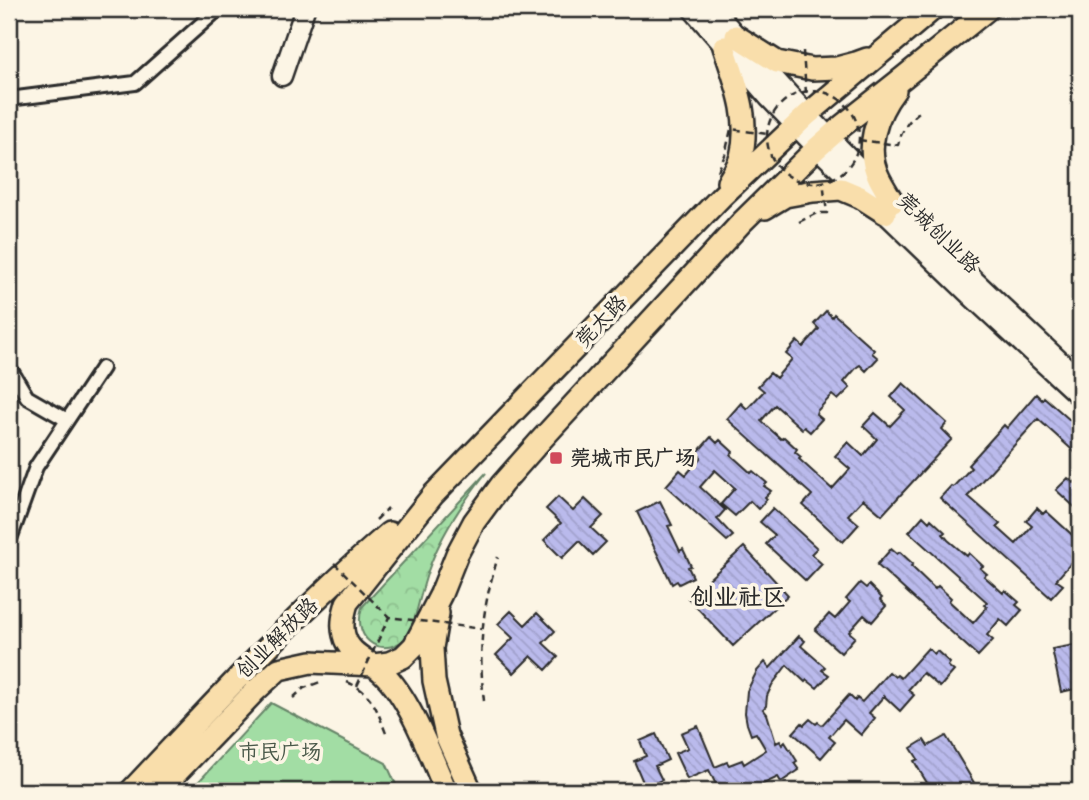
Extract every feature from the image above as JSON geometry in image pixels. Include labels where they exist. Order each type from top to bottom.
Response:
[{"type":"main road","name":"莞太路","points":[[374,665],[354,652],[344,636],[343,616],[347,603],[433,495],[721,197],[801,120],[933,9]]},
{"type":"main road","name":"莞太路","points":[[441,594],[457,554],[474,522],[502,484],[743,222],[823,143],[988,9]]},
{"type":"main road","points":[[730,42],[777,62],[812,69],[836,68],[881,52]]},
{"type":"main road","points":[[721,197],[740,160],[745,138],[742,102],[730,42]]},
{"type":"main road","points":[[889,207],[872,159],[875,125],[886,102],[905,78]]},
{"type":"main road","points":[[743,222],[785,196],[827,190],[841,189],[889,207]]},
{"type":"main road","name":"创业解放路","points":[[131,791],[317,598],[433,495]]},
{"type":"main road","points":[[441,594],[432,648],[434,681],[446,735],[471,791]]},
{"type":"main road","name":"创业解放路","points":[[159,791],[279,669],[311,662],[341,675],[403,657],[414,646],[441,594]]},
{"type":"main road","points":[[374,665],[406,705],[446,791]]},
{"type":"main road","points":[[341,675],[374,681],[406,705]]},
{"type":"street","points":[[9,99],[135,83],[216,11],[214,9]]},
{"type":"street","points":[[282,76],[305,9]]},
{"type":"street","points":[[692,9],[730,42]]},
{"type":"street","points":[[713,9],[730,42]]},
{"type":"street","name":"莞城创业路","points":[[730,42],[823,143],[1080,397]]},
{"type":"street","name":"莞城创业路","points":[[889,207],[1080,380]]},
{"type":"street","points":[[9,367],[27,397],[67,420]]},
{"type":"street","points":[[9,542],[36,467],[102,368]]},
{"type":"path","points":[[803,51],[806,93]]},
{"type":"path","points":[[822,92],[833,96],[847,107],[857,122],[859,141],[855,157],[837,177],[824,182],[799,181],[789,176],[777,166],[768,147],[767,134],[779,106],[796,95],[806,93],[822,92]]},
{"type":"path","points":[[859,141],[898,145],[910,119],[922,110]]},
{"type":"path","points":[[718,171],[731,129],[767,134]]},
{"type":"path","points":[[799,222],[817,214],[827,213],[824,182]]},
{"type":"path","points":[[484,701],[481,672],[482,629],[489,585],[498,557]]},
{"type":"path","points":[[334,563],[389,617],[482,629]]},
{"type":"path","points":[[357,686],[389,617]]},
{"type":"path","points":[[293,698],[304,688],[341,675],[367,694],[375,704],[387,736]]},
{"type":"green space","points":[[486,473],[439,544],[410,634],[391,647],[373,644],[361,630],[362,607]]},
{"type":"green space","name":"市民广场","points":[[271,703],[386,763],[399,791],[190,791]]},
{"type":"building","points":[[826,311],[832,317],[834,314],[874,350],[872,353],[878,358],[866,371],[860,365],[857,367],[844,382],[850,388],[838,400],[832,395],[817,411],[816,414],[822,419],[810,432],[804,427],[802,429],[775,405],[761,421],[797,449],[795,452],[801,457],[799,459],[832,489],[850,469],[835,456],[848,442],[863,456],[877,439],[863,426],[875,413],[890,426],[905,410],[891,397],[903,383],[947,423],[942,429],[952,439],[882,515],[863,499],[848,515],[859,524],[843,542],[803,505],[812,495],[727,419],[741,403],[747,409],[764,391],[758,386],[770,373],[776,378],[792,359],[786,354],[797,341],[803,347],[819,329],[814,324]]},
{"type":"building","points":[[1036,394],[1042,400],[1044,397],[1080,429],[1080,457],[1038,419],[968,496],[1000,524],[997,527],[1016,544],[1032,526],[1026,521],[1037,508],[1043,514],[1046,511],[1080,542],[1080,570],[1072,562],[1056,580],[1063,585],[1051,598],[940,498],[971,468],[968,465],[1004,425],[1007,428]]},
{"type":"building","points":[[711,437],[717,443],[720,440],[733,452],[731,455],[767,483],[764,486],[771,491],[758,509],[750,501],[735,516],[721,504],[735,488],[715,470],[700,487],[725,510],[717,519],[733,536],[727,541],[666,486],[680,470],[686,475],[701,457],[697,453]]},
{"type":"building","points":[[1080,476],[1080,512],[1056,490],[1068,478],[1074,483]]},
{"type":"building","points":[[558,497],[573,511],[585,499],[603,516],[591,528],[606,542],[593,555],[579,541],[562,558],[544,540],[561,523],[546,509]]},
{"type":"building","points":[[660,501],[672,525],[668,526],[691,566],[688,567],[693,577],[679,584],[677,581],[672,584],[637,512]]},
{"type":"building","points":[[773,508],[817,548],[811,554],[822,564],[806,581],[766,544],[775,535],[760,522]]},
{"type":"building","points":[[923,516],[929,522],[931,519],[945,532],[943,534],[948,540],[983,566],[980,568],[987,574],[984,576],[1003,593],[1005,590],[1019,602],[1016,605],[1022,610],[1008,626],[1000,619],[987,635],[993,640],[978,656],[877,565],[891,549],[897,554],[900,552],[935,589],[938,586],[951,598],[949,601],[973,623],[987,607],[984,605],[987,602],[909,532]]},
{"type":"building","points":[[744,547],[788,595],[733,646],[688,598]]},
{"type":"building","points":[[860,583],[866,588],[869,585],[886,606],[872,622],[864,615],[849,632],[855,637],[841,653],[815,630],[829,614],[835,619],[850,602],[846,599]]},
{"type":"building","points":[[511,611],[525,625],[537,613],[555,631],[543,643],[558,657],[546,670],[531,656],[514,673],[496,655],[513,638],[498,624]]},
{"type":"building","points":[[799,636],[805,641],[801,646],[825,667],[822,670],[829,675],[817,688],[807,680],[805,682],[787,665],[772,685],[763,709],[776,743],[780,741],[782,745],[785,742],[797,761],[794,763],[799,770],[781,782],[778,777],[755,788],[756,791],[719,791],[709,770],[687,779],[675,753],[688,748],[681,733],[698,726],[715,767],[742,760],[744,764],[766,750],[756,733],[751,735],[747,724],[747,691],[765,662],[770,668]]},
{"type":"building","points":[[1080,644],[1080,688],[1061,692],[1052,649]]},
{"type":"building","points":[[928,648],[934,654],[937,651],[950,663],[948,666],[954,671],[940,687],[923,673],[908,690],[914,695],[900,711],[884,696],[869,713],[875,718],[861,735],[844,720],[829,737],[835,742],[821,758],[793,733],[810,719],[822,725],[849,695],[855,701],[857,698],[862,702],[889,672],[901,678]]},
{"type":"building","points":[[656,734],[668,760],[655,766],[662,780],[645,787],[634,761],[646,756],[640,741]]},
{"type":"building","points":[[946,736],[979,791],[932,791],[921,773],[914,761],[918,759],[911,748],[924,740],[928,746]]},
{"type":"place","name":"莞城市民广场","points":[[556,458]]},
{"type":"district","name":"创业社区","points":[[738,597]]}]
